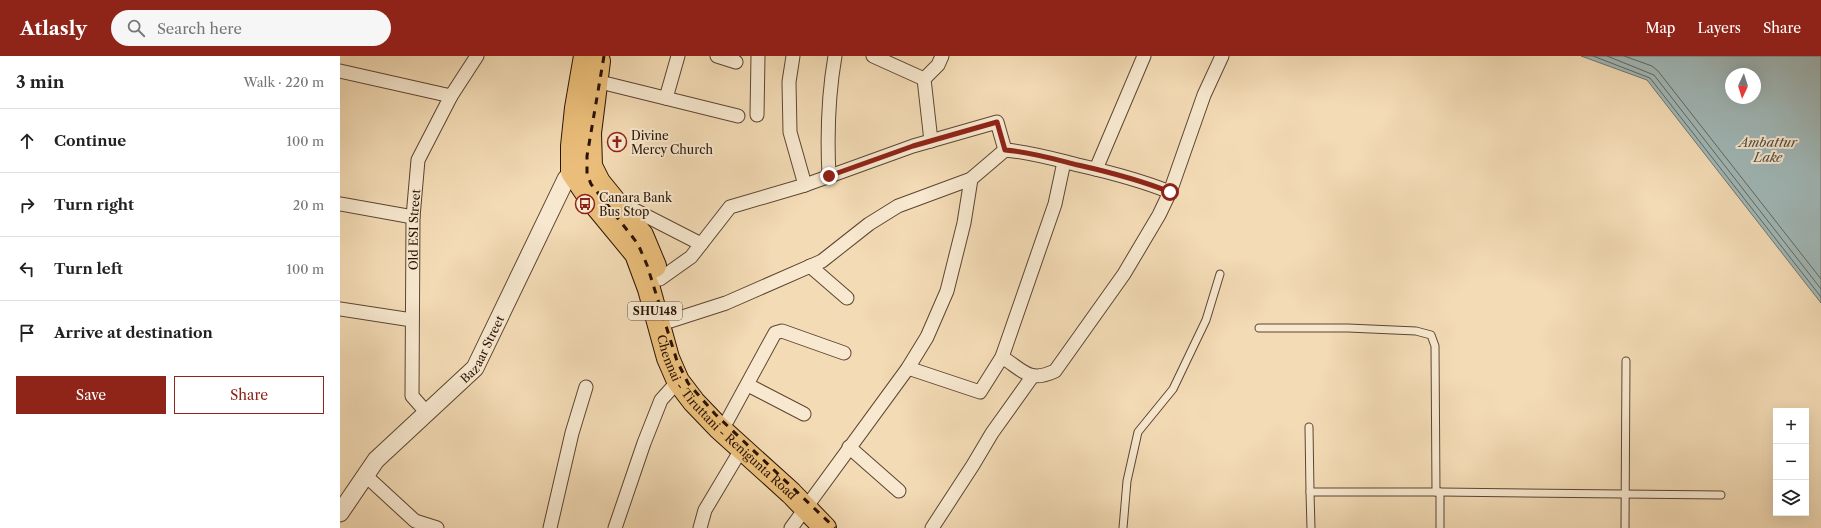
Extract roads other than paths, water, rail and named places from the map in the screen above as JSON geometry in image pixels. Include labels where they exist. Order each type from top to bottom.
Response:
[{"type":"highway","points":[[581,169],[572,146],[576,108],[585,56]]},
{"type":"highway","name":"Chennai - Tiruttani - Renigunta Road","points":[[600,56],[590,133],[581,169],[599,209],[636,254],[649,290],[668,358],[678,381],[694,402],[718,427],[841,528]]},
{"type":"highway","name":"Chennai - Tiruttani - Renigunta Road","points":[[581,169],[600,182],[642,235],[660,279],[680,354],[705,394],[727,421],[809,503],[825,528]]},
{"type":"street","name":"Old ESI Street","points":[[427,413],[412,396],[413,216],[418,160],[452,96],[477,56]]},
{"type":"street","points":[[666,98],[678,56]]},
{"type":"street","points":[[717,56],[736,62]]},
{"type":"street","points":[[757,115],[758,56]]},
{"type":"street","points":[[793,56],[789,82],[790,132],[806,185]]},
{"type":"street","points":[[829,176],[828,142],[830,84],[835,56]]},
{"type":"street","points":[[873,56],[924,79]]},
{"type":"street","points":[[931,141],[924,79],[938,64],[942,56]]},
{"type":"street","points":[[1096,169],[1144,56]]},
{"type":"street","points":[[1002,357],[1032,377],[1042,376],[1055,371],[1124,274],[1159,215],[1170,192],[1204,95],[1222,56]]},
{"type":"street","points":[[340,71],[452,96]]},
{"type":"street","points":[[596,81],[738,116]]},
{"type":"street","points":[[660,279],[691,257],[730,207],[806,185],[931,141],[997,122],[1005,150]]},
{"type":"street","points":[[670,321],[726,303],[822,261],[869,224],[898,206],[971,179],[1005,150],[1026,152],[1096,169],[1145,182],[1170,192]]},
{"type":"street","points":[[908,368],[980,392],[1002,357],[1055,204],[1064,162]]},
{"type":"street","name":"Bazaar Street","points":[[340,513],[376,460],[475,368],[566,179],[581,169]]},
{"type":"street","points":[[791,528],[849,446],[908,368],[927,336],[948,291],[964,223],[971,179]]},
{"type":"street","points":[[616,201],[701,244]]},
{"type":"street","points":[[340,204],[413,216]]},
{"type":"street","points":[[810,266],[847,298]]},
{"type":"street","points":[[340,309],[412,320]]},
{"type":"street","points":[[727,421],[748,386],[775,333],[782,330],[844,353]]},
{"type":"street","points":[[932,528],[992,433],[1032,377]]},
{"type":"street","points":[[615,528],[644,443],[661,400],[678,381]]},
{"type":"street","points":[[748,386],[804,414]]},
{"type":"street","points":[[550,528],[572,433],[586,387]]},
{"type":"street","points":[[849,446],[899,492]]},
{"type":"street","points":[[700,528],[705,510],[742,448]]},
{"type":"street","points":[[366,475],[415,524],[437,528]]},
{"type":"lane","points":[[1123,528],[1127,481],[1138,432],[1173,389],[1206,320],[1220,274]]},
{"type":"lane","points":[[1259,328],[1348,328],[1416,331],[1431,336],[1435,346],[1440,528]]},
{"type":"lane","points":[[1625,528],[1626,361]]},
{"type":"lane","points":[[1309,427],[1311,528]]},
{"type":"lane","points":[[1310,492],[1721,495]]},
{"type":"water","name":"Ambattur Lake","points":[[1581,56],[1821,56],[1821,303],[1647,80]]},
{"type":"railway","points":[[604,56],[587,156],[587,174],[591,184],[638,244],[647,265],[677,361],[688,383],[715,414],[835,528]]},
{"type":"place","name":"Divine Mercy Church","points":[[617,142]]},
{"type":"place","name":"Canara Bank Bus Stop","points":[[585,204]]}]
